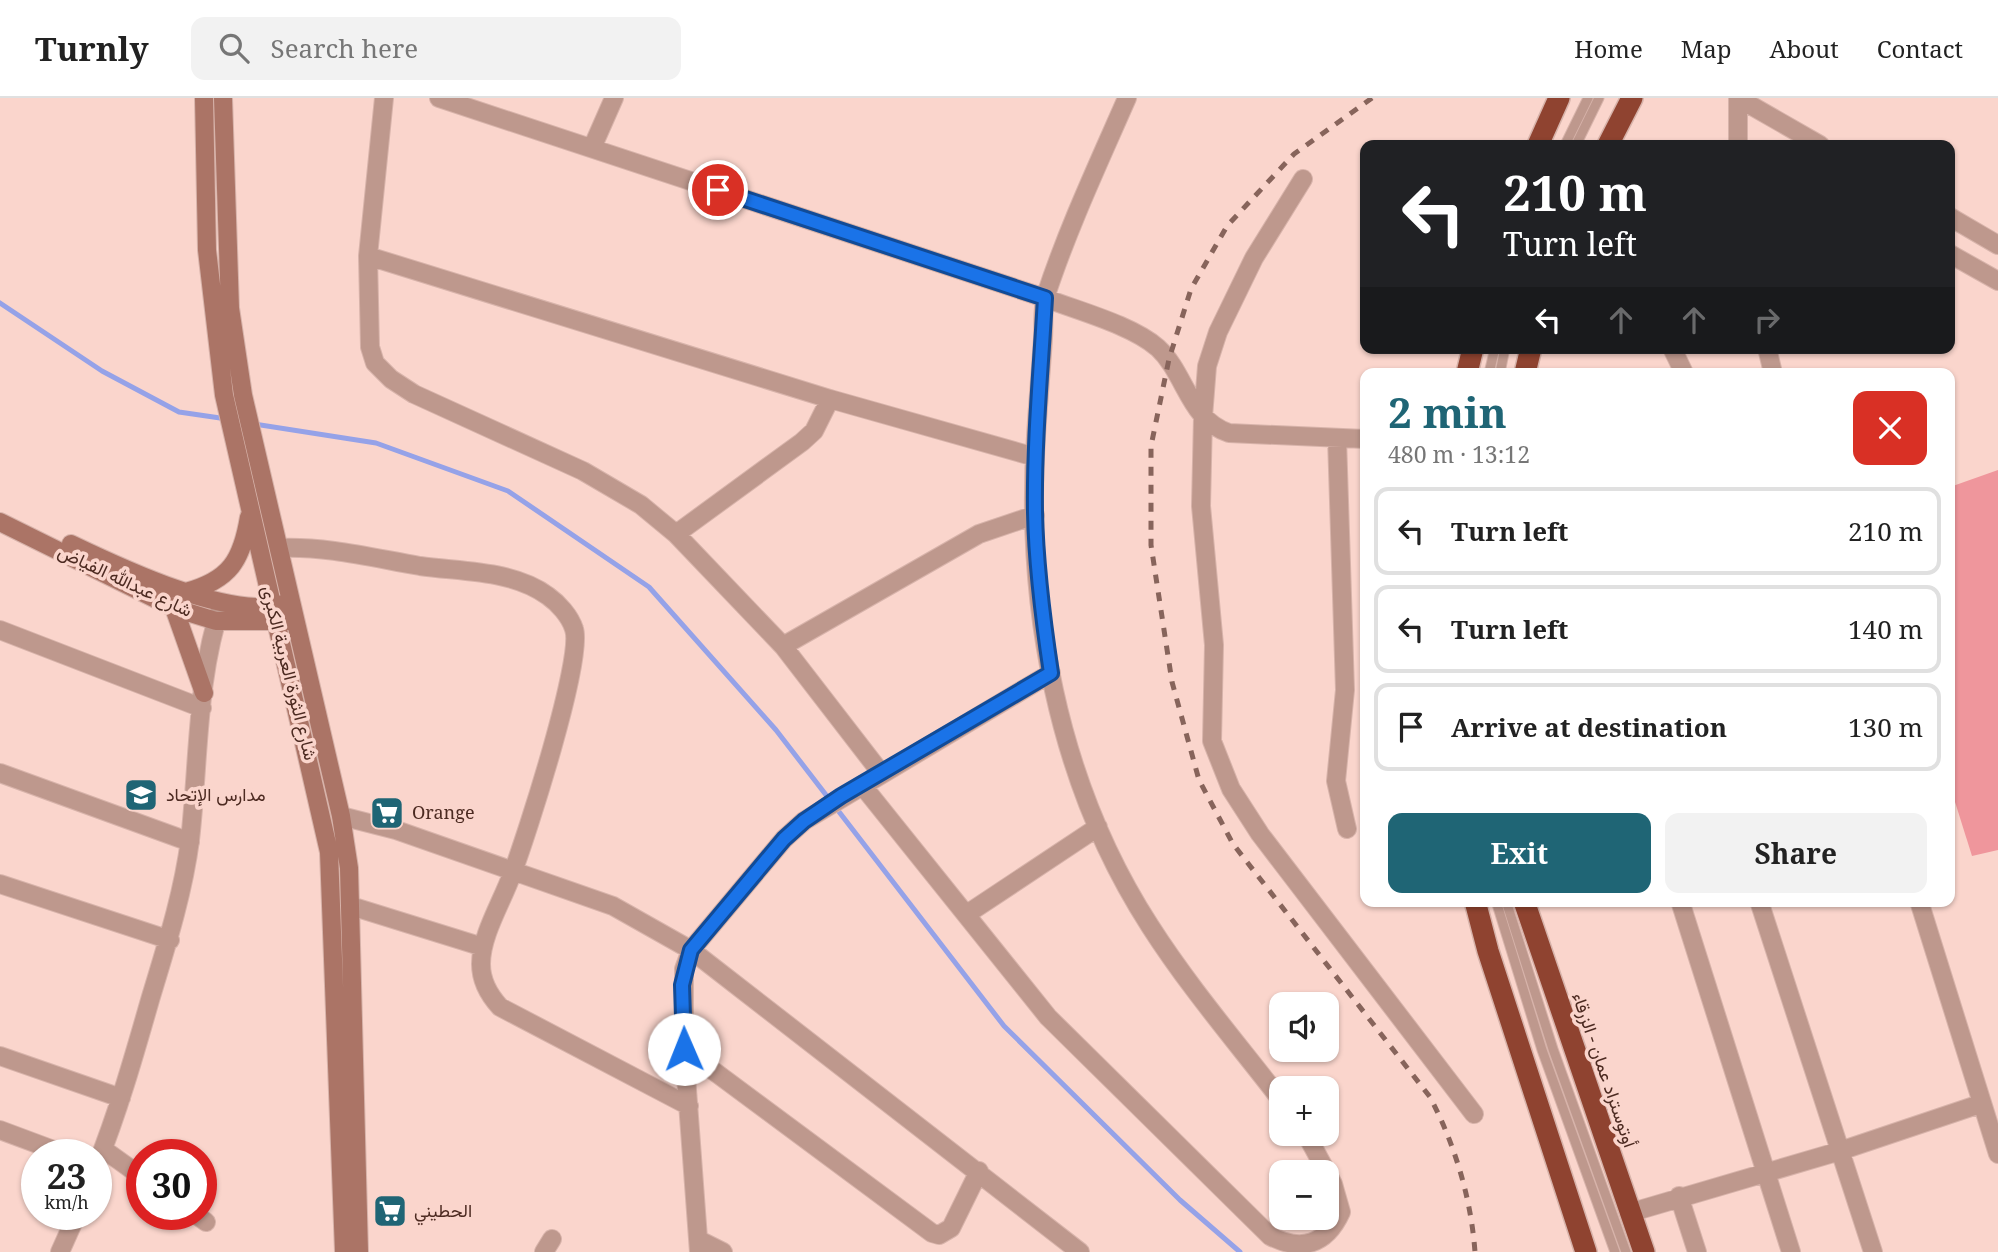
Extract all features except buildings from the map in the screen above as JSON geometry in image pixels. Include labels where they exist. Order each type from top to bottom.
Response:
[{"type":"highway","points":[[1540,140],[1559,98]]},
{"type":"highway","points":[[1611,140],[1632,98]]},
{"type":"highway","points":[[1477,907],[1488,951],[1586,1252]]},
{"type":"highway","name":"أوتوستراد عمان - الزرقاء","points":[[1526,907],[1644,1252]]},
{"type":"main road","name":"شارع الثورة العربية الكبرى","points":[[204,98],[208,262],[224,395],[250,510],[341,816],[351,906],[355,1196],[359,1252]]},
{"type":"main road","name":"شارع الثورة العربية الكبرى","points":[[223,98],[230,309],[243,395],[290,602],[282,617],[330,852],[344,1252]]},
{"type":"main road","points":[[222,122],[235,98]]},
{"type":"main road","name":"شارع عبدالله الفياض","points":[[0,509],[77,547],[186,592],[282,617]]},
{"type":"main road","points":[[186,592],[204,587],[230,569],[240,555],[250,510]]},
{"type":"main road","name":"شارع عبدالله الفياض","points":[[0,522],[174,608],[216,621],[282,617]]},
{"type":"main road","points":[[174,608],[203,701]]},
{"type":"street","points":[[384,98],[368,256],[370,347],[375,363],[391,379],[414,394],[583,471],[641,505],[676,534],[783,646],[881,773]]},
{"type":"street","points":[[439,98],[1045,298],[1141,336],[1168,359],[1203,417],[1228,433],[1360,439]]},
{"type":"street","points":[[592,148],[614,98]]},
{"type":"street","points":[[1127,98],[1045,298],[1035,457],[1035,515],[1040,592],[1051,673],[1064,739],[1098,827],[1149,925],[1269,1084]]},
{"type":"street","points":[[1738,140],[1738,98],[1811,140]]},
{"type":"street","points":[[1303,178],[1254,258],[1218,332],[1208,366],[1203,417],[1201,506],[1213,622],[1211,725],[1217,757],[1231,789],[1260,834],[1474,1114]]},
{"type":"street","points":[[1955,220],[1998,244]]},
{"type":"street","points":[[368,256],[830,399],[1035,457]]},
{"type":"street","points":[[1955,257],[1998,281]]},
{"type":"street","points":[[676,534],[802,442],[814,430],[830,399]]},
{"type":"street","points":[[1337,438],[1345,690],[1336,781],[1347,829]]},
{"type":"street","points":[[783,646],[979,534],[1035,515]]},
{"type":"street","points":[[279,548],[321,548],[515,579],[550,597],[565,612],[575,629],[575,653],[568,688],[513,872],[483,947],[481,965],[484,980],[489,995],[500,1007],[689,1106]]},
{"type":"street","points":[[106,1139],[170,940],[190,842],[203,701],[216,621],[222,603]]},
{"type":"street","points":[[0,630],[203,701]]},
{"type":"street","points":[[723,1252],[699,1246],[684,1049],[682,985],[691,950],[784,839],[804,821],[841,796],[1051,673]]},
{"type":"street","points":[[0,773],[190,842]]},
{"type":"street","points":[[862,785],[967,914],[1025,991],[1129,1099],[1270,1236],[1293,1247],[1306,1247],[1316,1242],[1337,1221],[1341,1212],[1333,1184],[1312,1146]]},
{"type":"street","points":[[341,816],[396,831],[613,906],[691,950],[1080,1252]]},
{"type":"street","points":[[967,914],[1098,827]]},
{"type":"street","points":[[0,884],[170,940]]},
{"type":"street","points":[[351,906],[483,947]]},
{"type":"street","points":[[1682,907],[1791,1252]]},
{"type":"street","points":[[1761,907],[1873,1252]]},
{"type":"street","points":[[1921,907],[1980,1104],[1998,1154]]},
{"type":"street","points":[[684,1049],[932,1233],[939,1235],[951,1228],[979,1171]]},
{"type":"street","points":[[0,1056],[121,1098]]},
{"type":"street","points":[[1629,1213],[1679,1196],[1840,1151],[1980,1104]]},
{"type":"street","points":[[0,1130],[24,1139]]},
{"type":"street","points":[[1679,1196],[1697,1252]]},
{"type":"street","points":[[65,1250],[72,1230]]},
{"type":"lane","points":[[1567,140],[1588,98]]},
{"type":"lane","points":[[1578,140],[1599,98]]},
{"type":"lane","points":[[1498,907],[1542,1050],[1615,1252]]},
{"type":"lane","points":[[1508,907],[1548,1037],[1626,1252]]},
{"type":"waterway","points":[[0,303],[102,371],[179,412],[227,419]]},
{"type":"waterway","points":[[254,424],[376,443],[508,491],[649,587],[776,730],[1004,1026],[1180,1200],[1240,1252]]},
{"type":"railway","points":[[1372,98],[1294,154],[1227,226],[1191,289],[1169,359],[1151,446],[1151,545],[1172,682],[1199,780],[1233,844],[1430,1097],[1460,1172],[1470,1212],[1475,1252]]},
{"type":"place","name":"مدارس الإتحاد","points":[[141,795]]},
{"type":"place","name":"Orange","points":[[387,813]]},
{"type":"place","name":"الحطيني","points":[[390,1211]]},
{"type":"route","points":[[684,1049],[682,985],[691,950],[784,839],[804,821],[841,796],[1051,673],[1040,592],[1035,515],[1035,457],[1045,298],[718,190]]}]
